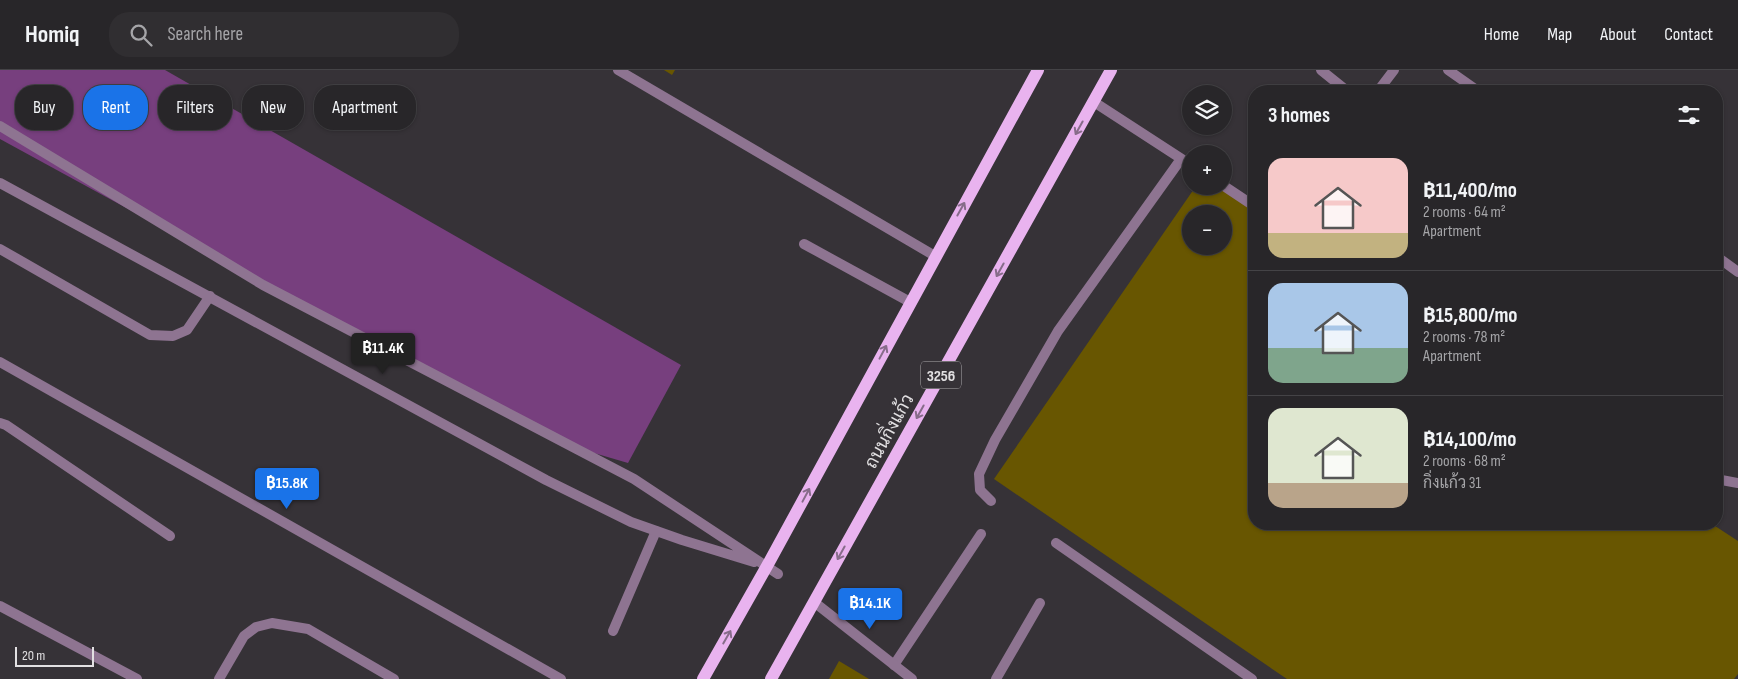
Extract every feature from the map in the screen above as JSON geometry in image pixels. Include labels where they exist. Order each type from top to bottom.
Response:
[{"type":"main road","points":[[703,679],[767,566],[1038,70]]},
{"type":"main road","name":"ถนนกิ่งแก้ว","points":[[771,679],[1111,70]]},
{"type":"street","points":[[618,70],[935,256]]},
{"type":"street","points":[[1321,70],[1340,85]]},
{"type":"street","points":[[1383,85],[1394,70]]},
{"type":"street","points":[[1448,70],[1469,85]]},
{"type":"street","points":[[991,501],[980,490],[979,474],[995,440],[1058,331],[1181,159],[1094,102]]},
{"type":"street","points":[[0,126],[263,285],[634,479],[778,574]]},
{"type":"street","points":[[0,183],[546,480],[631,522],[767,566]]},
{"type":"street","points":[[1232,191],[1248,202]]},
{"type":"street","points":[[804,244],[910,302]]},
{"type":"street","points":[[0,249],[150,335],[172,336],[187,330],[210,296]]},
{"type":"street","points":[[1723,261],[1738,272]]},
{"type":"street","points":[[0,362],[561,679]]},
{"type":"street","points":[[0,423],[6,425],[170,536]]},
{"type":"street","points":[[1723,481],[1738,483]]},
{"type":"street","points":[[613,631],[656,531]]},
{"type":"street","points":[[894,665],[982,534]]},
{"type":"street","points":[[1056,543],[1252,679]]},
{"type":"street","points":[[814,602],[912,679]]},
{"type":"street","points":[[996,679],[1040,603]]},
{"type":"street","points":[[0,606],[137,679]]},
{"type":"street","points":[[219,679],[244,636],[256,627],[272,622],[308,629],[394,679]]},
{"type":"shaded area","points":[[0,70],[165,70],[191,85],[158,85],[158,130],[232,130],[232,108],[242,114],[242,130],[270,130],[681,365],[628,463],[553,441],[0,139]]},
{"type":"building","points":[[664,70],[675,70],[672,75]]},
{"type":"building","points":[[1190,195],[1232,195],[1248,206],[1248,530],[1721,530],[1738,541],[1738,674],[1734,679],[1287,679],[994,479],[1182,206],[1182,255],[1232,255],[1232,205],[1183,205]]},
{"type":"building","points":[[839,661],[869,679],[829,679]]}]
